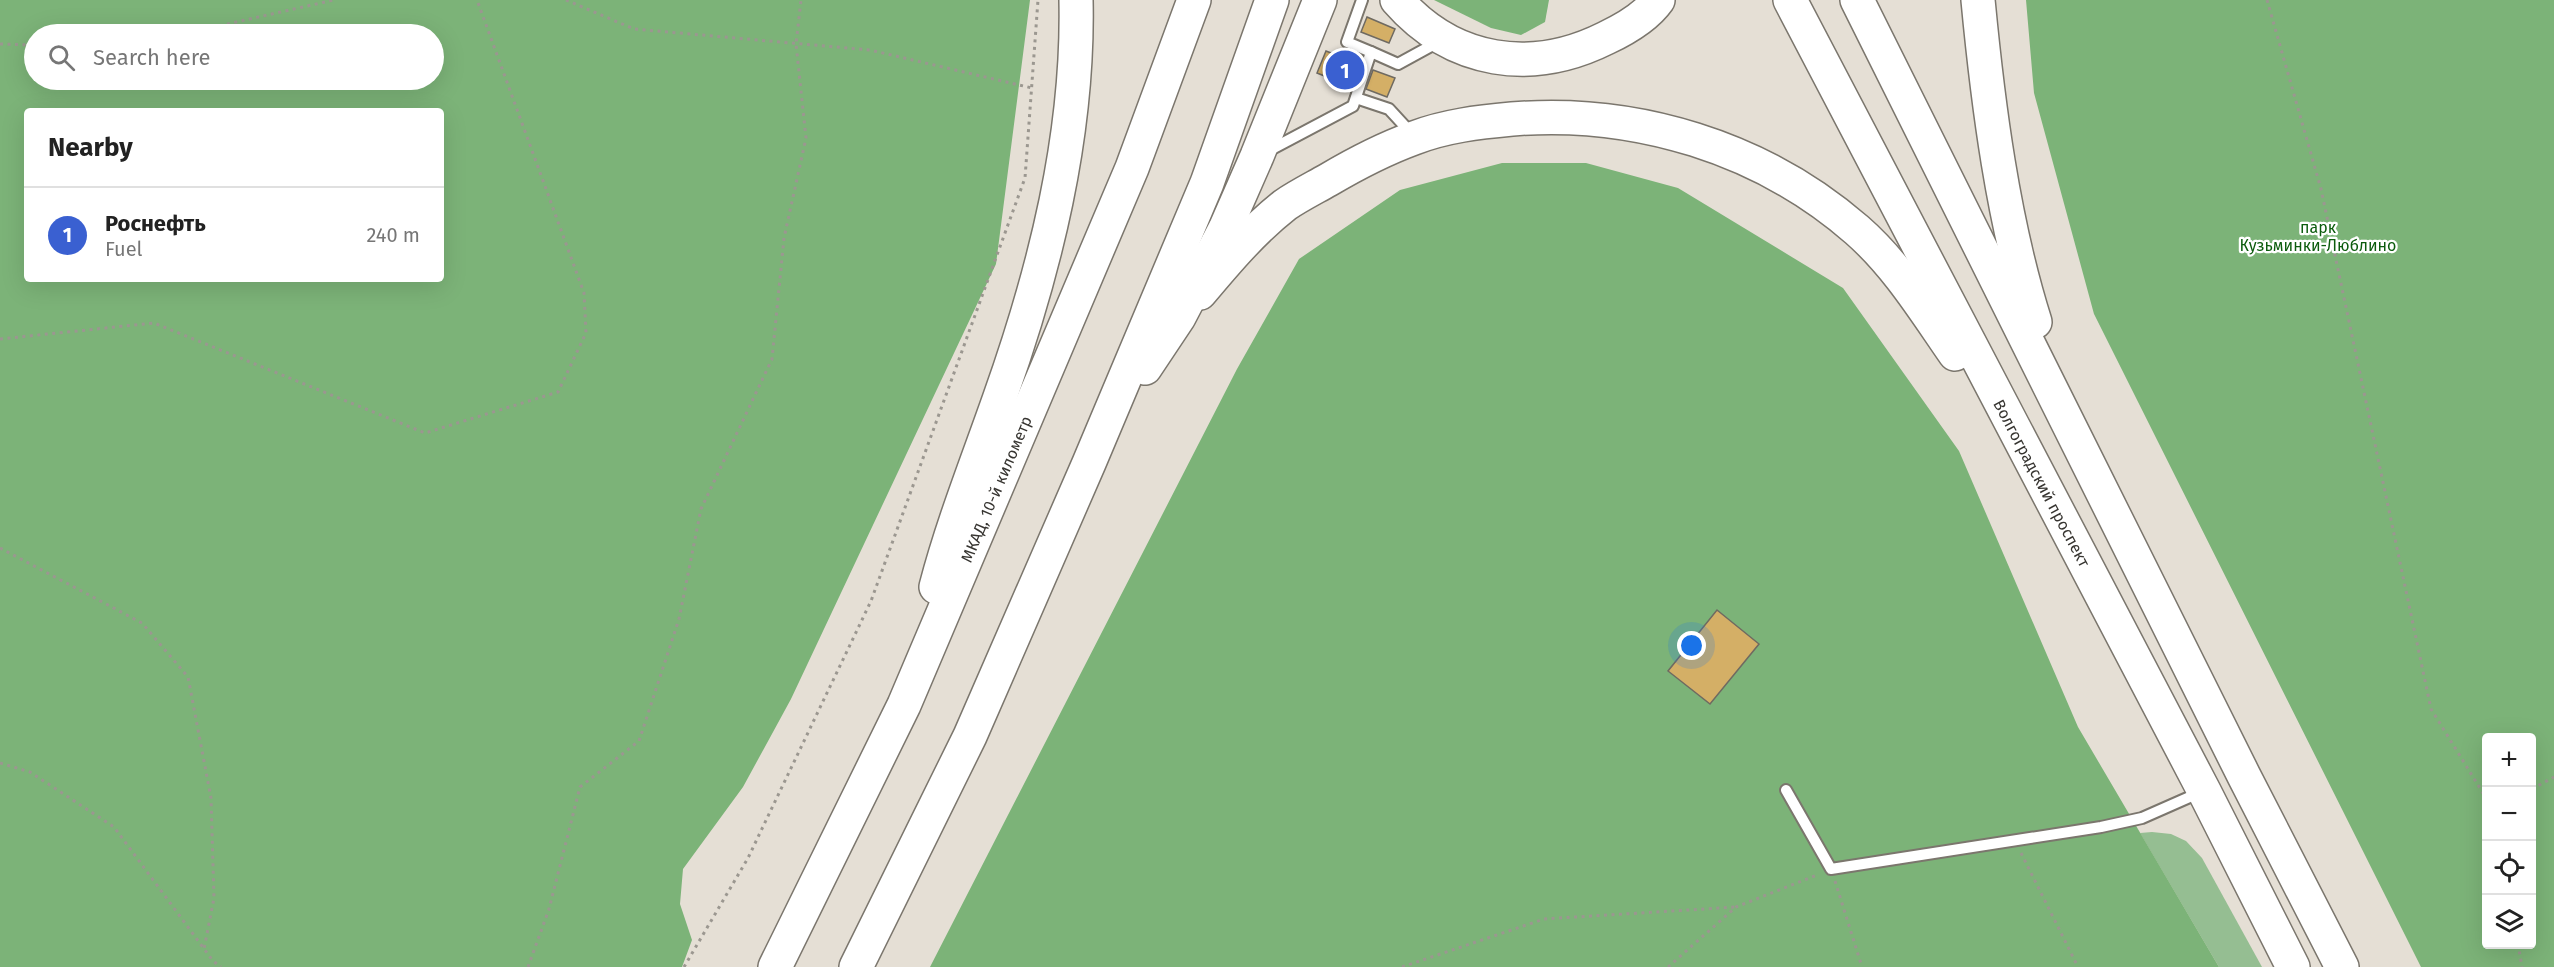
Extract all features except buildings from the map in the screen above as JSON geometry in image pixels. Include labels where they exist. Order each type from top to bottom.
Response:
[{"type":"main road","points":[[1077,0],[1077,41]]},
{"type":"main road","points":[[904,705],[950,536],[1001,395],[1039,275],[1069,133],[1083,0]]},
{"type":"main road","name":"МКАД, 10-й километр","points":[[774,967],[904,705],[1132,168],[1194,0]]},
{"type":"main road","points":[[856,967],[970,736],[1089,463],[1207,183],[1272,0]]},
{"type":"main road","points":[[1089,463],[1133,386],[1179,317],[1225,229],[1320,0]]},
{"type":"main road","points":[[1397,0],[1414,20],[1465,50],[1490,58],[1531,60],[1580,51],[1623,30],[1652,9],[1658,0]]},
{"type":"main road","name":"Волгоградский проспект","points":[[1790,0],[2204,791],[2293,967]]},
{"type":"main road","points":[[1857,0],[2244,776],[2342,967]]},
{"type":"main road","points":[[1868,0],[1874,34]]},
{"type":"main road","points":[[1978,0],[2006,202],[2024,284],[2064,412]]},
{"type":"main road","points":[[1179,317],[1230,256],[1286,205],[1350,167],[1414,137],[1475,122],[1538,117],[1602,118],[1681,134],[1741,156],[1792,184],[1857,230],[1902,278],[2038,476]]},
{"type":"lane","points":[[1362,0],[1347,42],[1398,64],[1444,39]]},
{"type":"lane","points":[[1257,156],[1353,106],[1371,52]]},
{"type":"lane","points":[[1356,98],[1389,109],[1414,137]]},
{"type":"lane","points":[[1786,790],[1831,869],[2100,827],[2142,818],[2204,791]]},
{"type":"path","points":[[227,24],[334,0]]},
{"type":"path","points":[[0,339],[154,323],[425,433],[558,392],[586,333],[584,293],[477,0]]},
{"type":"path","points":[[566,0],[634,29],[870,50],[1032,88]]},
{"type":"path","points":[[528,967],[549,909],[580,787],[639,741],[679,619],[701,509],[772,359],[784,238],[806,138],[796,44],[801,0]]},
{"type":"path","points":[[684,967],[748,858],[872,601],[1025,178],[1038,0]]},
{"type":"path","points":[[2267,0],[2321,189],[2431,709],[2482,790]]},
{"type":"path","points":[[0,44],[24,45]]},
{"type":"path","points":[[0,548],[142,623],[188,677],[211,798],[214,898],[204,949]]},
{"type":"path","points":[[0,763],[30,772],[114,827],[204,949],[221,967]]},
{"type":"path","points":[[2536,787],[2554,777]]},
{"type":"path","points":[[2015,840],[2078,967]]},
{"type":"path","points":[[1402,967],[1544,919],[1736,907],[1831,869],[1862,967]]},
{"type":"path","points":[[1668,967],[1736,907]]},
{"type":"path","points":[[2519,949],[2522,967]]},
{"type":"green space","points":[[0,0],[1030,0],[996,264],[791,699],[743,787],[683,869],[680,904],[692,940],[682,967],[0,967]]},
{"type":"green space","points":[[1434,0],[1549,0],[1545,22],[1521,35],[1491,28]]},
{"type":"green space","name":"парк Кузьминки-Люблино","points":[[2026,0],[2554,0],[2554,967],[2421,967],[2094,314],[2034,93]]},
{"type":"green space","points":[[1502,163],[1586,163],[1678,188],[1843,288],[1959,451],[2078,727],[2219,967],[930,967],[1237,369],[1299,259],[1400,190]]},
{"type":"green space","points":[[2140,833],[2171,834],[2186,841],[2202,858],[2262,967],[2219,967]]},
{"type":"place","name":"Роснефть","points":[[1345,70]]}]
